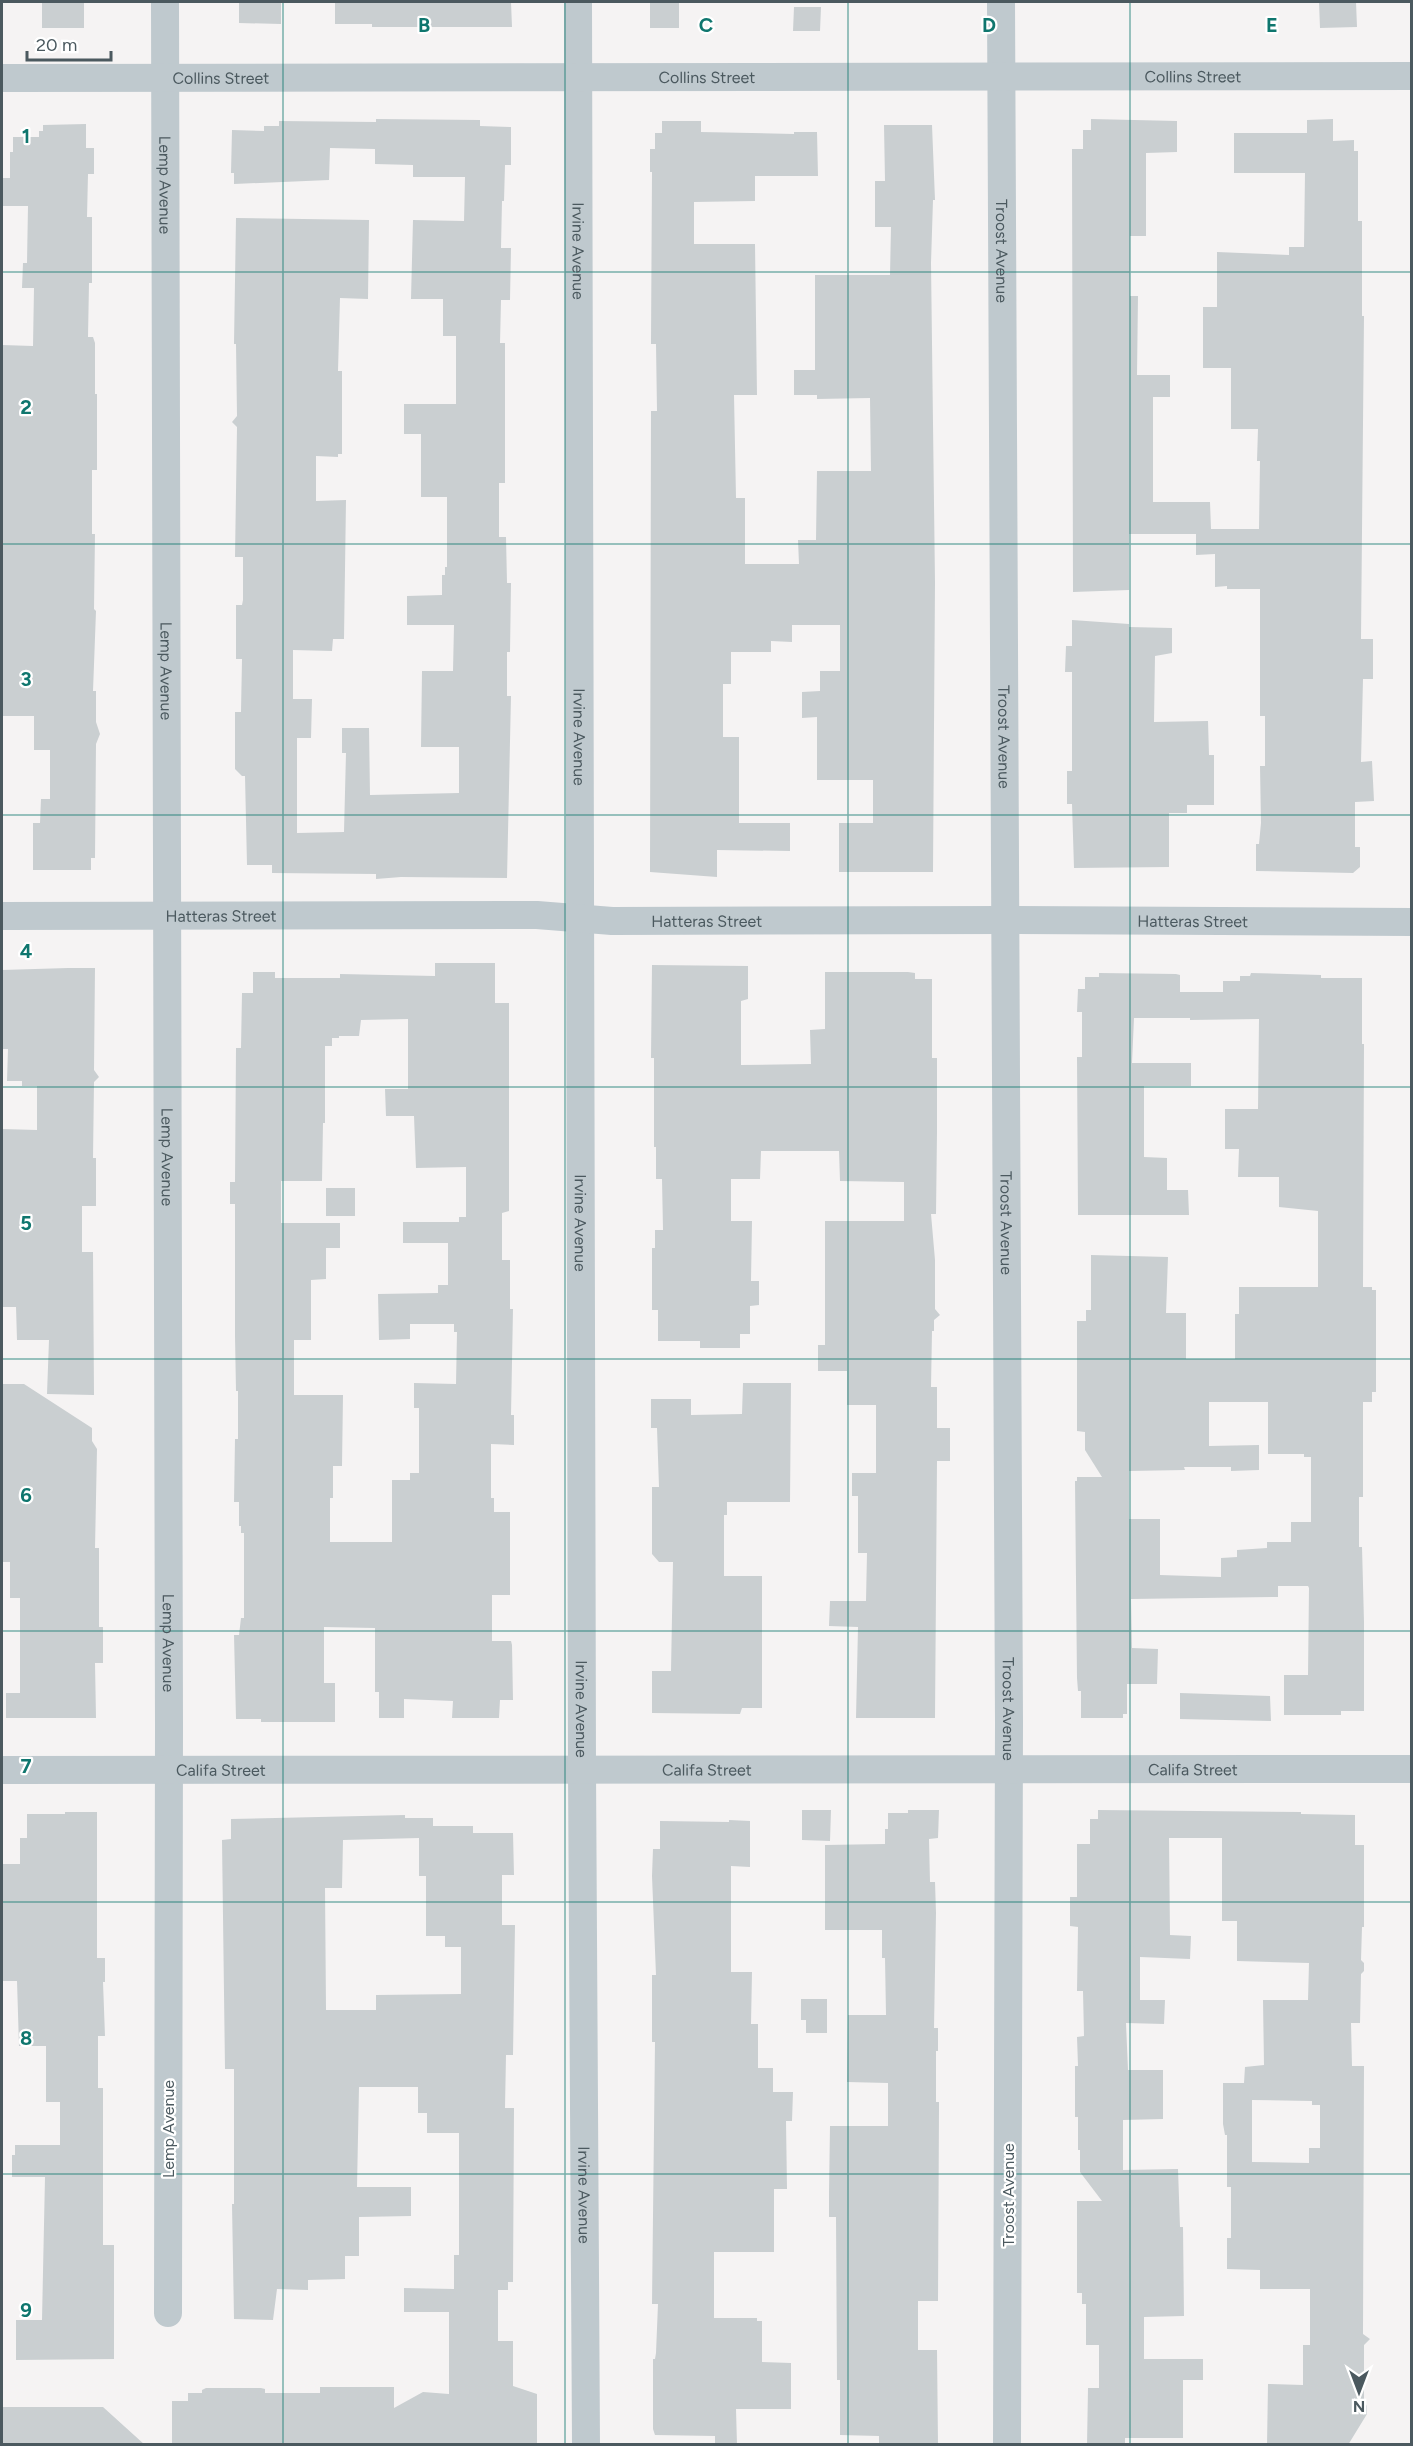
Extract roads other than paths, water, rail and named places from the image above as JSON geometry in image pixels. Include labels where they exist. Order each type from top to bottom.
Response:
[{"type":"street","name":"Lemp Avenue","points":[[165,2],[168,2313]]},
{"type":"street","name":"Irvine Avenue","points":[[578,2],[586,2445]]},
{"type":"street","name":"Troost Avenue","points":[[1002,2],[1009,1770],[1007,2445]]},
{"type":"street","name":"Collins Street","points":[[2,78],[1412,76]]},
{"type":"street","name":"Hatteras Street","points":[[2,916],[537,915],[612,921],[1412,922]]},
{"type":"street","name":"Califa Street","points":[[2,1770],[1412,1769]]}]
